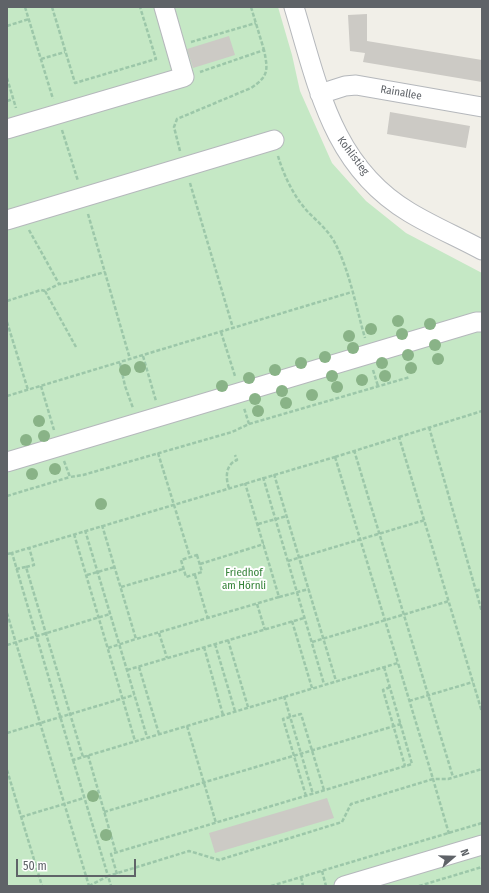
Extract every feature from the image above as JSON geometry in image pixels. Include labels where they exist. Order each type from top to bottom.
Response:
[{"type":"street","points":[[14,127],[59,121],[184,77],[164,7]]},
{"type":"street","name":"Kohlistieg","points":[[294,7],[320,94],[337,135],[348,154],[361,170],[383,192],[408,211],[482,250]]},
{"type":"street","name":"Rainallee","points":[[320,94],[345,86],[356,85],[482,108]]},
{"type":"street","points":[[14,218],[274,140]]},
{"type":"street","points":[[7,462],[476,322],[482,322]]},
{"type":"street","points":[[344,886],[482,845]]},
{"type":"path","points":[[26,7],[75,173]]},
{"type":"path","points":[[52,7],[75,83],[156,59],[140,7]]},
{"type":"path","points":[[233,328],[174,127],[177,119],[251,88],[262,80],[268,68],[251,7]]},
{"type":"path","points":[[7,26],[29,20]]},
{"type":"path","points":[[176,46],[256,23]]},
{"type":"path","points":[[184,77],[264,50]]},
{"type":"path","points":[[41,59],[65,52]]},
{"type":"path","points":[[7,78],[13,99],[14,127]]},
{"type":"path","points":[[7,101],[13,99]]},
{"type":"path","points":[[274,140],[283,173],[293,192],[307,212],[321,225],[336,244],[347,272],[369,354]]},
{"type":"path","points":[[83,197],[130,360]]},
{"type":"path","points":[[14,218],[59,284]]},
{"type":"path","points":[[7,301],[41,290],[45,291],[59,284],[105,272]]},
{"type":"path","points":[[45,291],[76,347]]},
{"type":"path","points":[[7,396],[352,292]]},
{"type":"path","points":[[7,322],[28,390]]},
{"type":"path","points":[[221,332],[228,356]]},
{"type":"path","points":[[143,356],[160,417]]},
{"type":"path","points":[[120,362],[125,386],[138,423]]},
{"type":"path","points":[[7,496],[232,432],[249,424],[410,377]]},
{"type":"path","points":[[41,386],[59,447],[70,477]]},
{"type":"path","points":[[240,393],[249,424]]},
{"type":"path","points":[[7,554],[274,474],[336,457],[354,450],[482,412]]},
{"type":"path","points":[[429,427],[482,612]]},
{"type":"path","points":[[399,437],[482,712]]},
{"type":"path","points":[[354,450],[452,777]]},
{"type":"path","points":[[158,453],[190,557]]},
{"type":"path","points":[[228,488],[228,471],[230,465],[238,460],[235,455]]},
{"type":"path","points":[[336,457],[455,853]]},
{"type":"path","points":[[274,474],[336,681]]},
{"type":"path","points":[[263,478],[324,684]]},
{"type":"path","points":[[245,483],[279,597]]},
{"type":"path","points":[[258,524],[286,516]]},
{"type":"path","points":[[288,561],[425,520]]},
{"type":"path","points":[[102,525],[136,640]]},
{"type":"path","points":[[85,530],[147,737]]},
{"type":"path","points":[[74,534],[135,741]]},
{"type":"path","points":[[200,564],[264,544]]},
{"type":"path","points":[[16,569],[34,565],[29,548]]},
{"type":"path","points":[[12,553],[111,886]]},
{"type":"path","points":[[197,555],[200,564],[202,572],[186,577],[181,560],[197,555]]},
{"type":"path","points":[[86,575],[115,567]]},
{"type":"path","points":[[26,568],[83,757]]},
{"type":"path","points":[[121,588],[183,569]]},
{"type":"path","points":[[195,575],[208,619]]},
{"type":"path","points":[[108,648],[309,589]]},
{"type":"path","points":[[476,591],[482,589]]},
{"type":"path","points":[[312,642],[449,601]]},
{"type":"path","points":[[256,604],[264,630]]},
{"type":"path","points":[[7,612],[89,886],[108,876],[189,851],[219,860],[342,822],[351,804],[433,779],[452,777],[482,769]]},
{"type":"path","points":[[7,645],[110,614]]},
{"type":"path","points":[[127,670],[304,618]]},
{"type":"path","points":[[292,621],[312,688]]},
{"type":"path","points":[[159,633],[167,658]]},
{"type":"path","points":[[228,640],[248,707]]},
{"type":"path","points":[[215,644],[235,711]]},
{"type":"path","points":[[204,648],[223,714]]},
{"type":"path","points":[[73,760],[398,663]]},
{"type":"path","points":[[139,667],[159,734]]},
{"type":"path","points":[[117,874],[110,854],[412,764],[384,667]]},
{"type":"path","points":[[409,701],[473,682]]},
{"type":"path","points":[[390,687],[383,690],[405,766]]},
{"type":"path","points":[[7,733],[134,695]]},
{"type":"path","points":[[284,696],[313,794]]},
{"type":"path","points":[[306,796],[283,719],[301,714],[324,790]]},
{"type":"path","points":[[104,812],[401,724]]},
{"type":"path","points":[[187,726],[216,822]]},
{"type":"path","points":[[88,756],[116,853]]},
{"type":"path","points":[[7,770],[42,886]]},
{"type":"path","points":[[21,817],[84,798]]},
{"type":"path","points":[[271,886],[482,823]]},
{"type":"path","points":[[419,886],[482,867]]},
{"type":"path","points":[[322,871],[326,886]]},
{"type":"path","points":[[301,877],[304,886]]},
{"type":"green space","name":"Friedhof am Hörnli","points":[[7,7],[278,7],[292,55],[300,91],[332,163],[366,201],[406,233],[482,273],[482,886],[7,886]]},
{"type":"building","points":[[367,14],[367,41],[482,60],[482,82],[363,62],[365,53],[350,51],[348,15]]},
{"type":"building","points":[[229,36],[235,55],[193,68],[187,49]]},
{"type":"building","points":[[390,112],[470,126],[466,148],[387,134]]},
{"type":"building","points":[[327,798],[334,818],[215,853],[209,833]]}]
